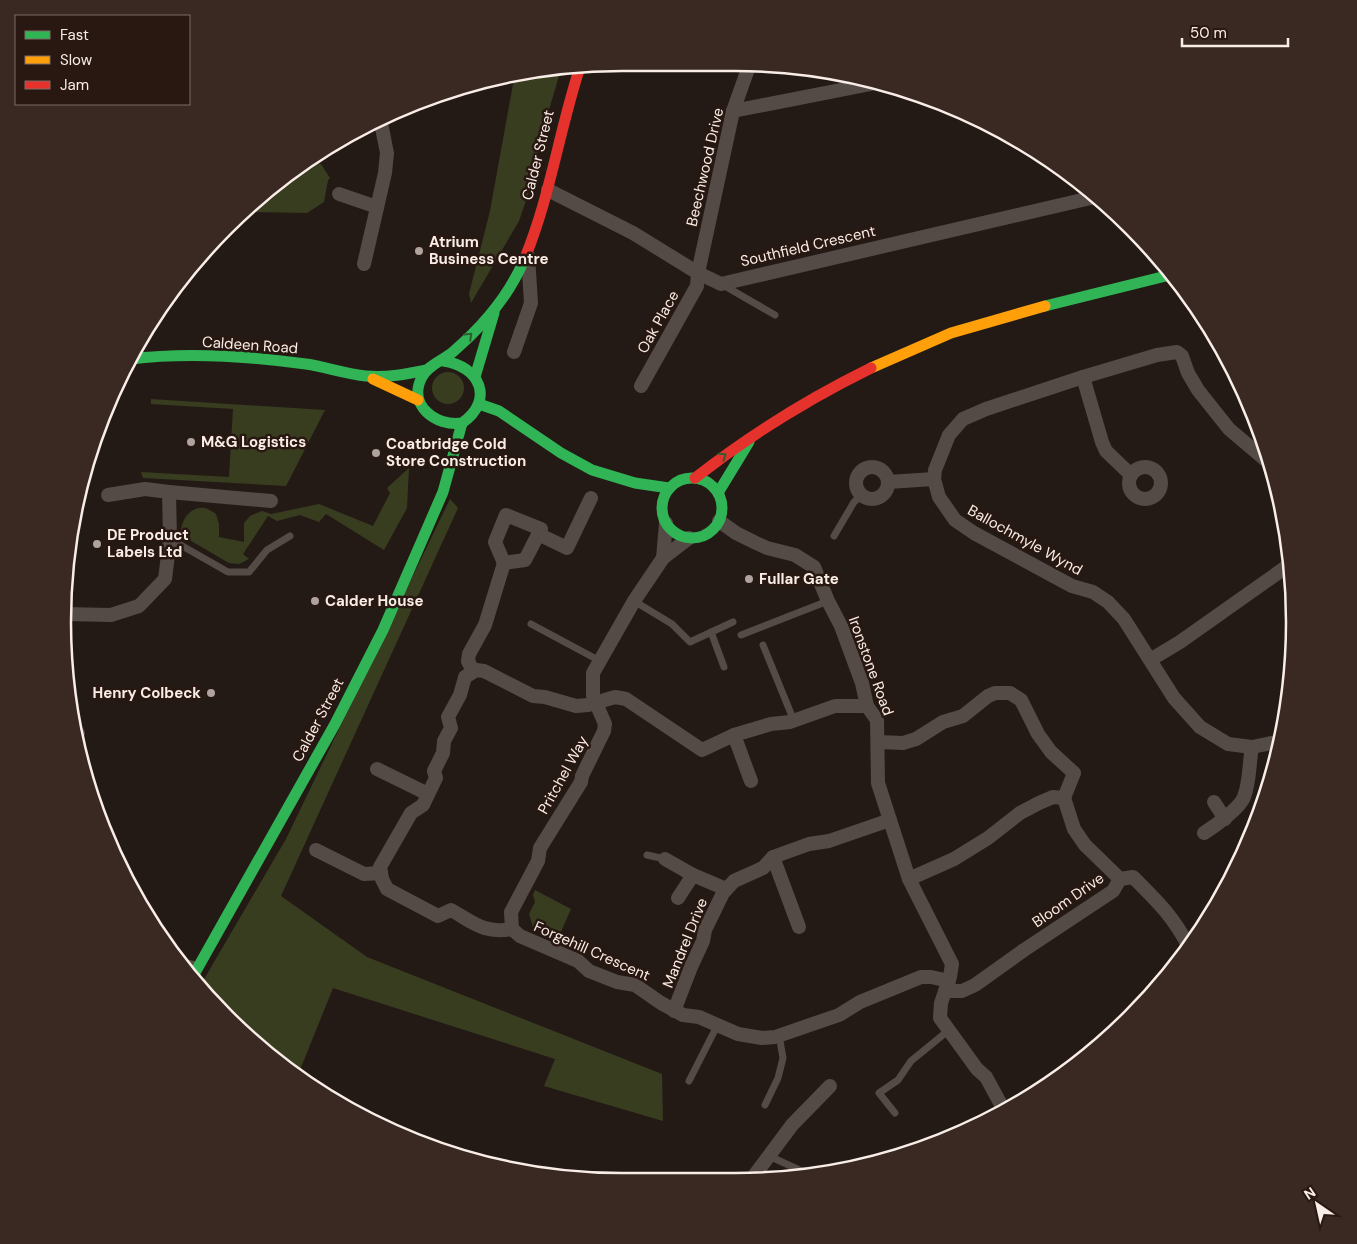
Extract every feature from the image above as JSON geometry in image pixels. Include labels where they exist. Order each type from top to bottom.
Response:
[{"type":"street","name":"Beechwood Drive","points":[[698,273],[733,111],[747,71]]},
{"type":"street","name":"Calder Street","points":[[427,370],[443,360],[494,311],[516,277],[528,252],[548,190],[561,127],[578,73]]},
{"type":"street","points":[[733,111],[860,86]]},
{"type":"street","points":[[364,264],[385,173],[387,153],[382,126]]},
{"type":"street","points":[[548,190],[633,233],[698,273],[721,284]]},
{"type":"street","points":[[339,194],[377,206]]},
{"type":"street","name":"Southfield Crescent","points":[[721,284],[1087,199]]},
{"type":"street","name":"Calder Street","points":[[514,352],[531,303],[528,252]]},
{"type":"street","name":"Oak Place","points":[[641,386],[696,286],[698,273]]},
{"type":"street","points":[[695,478],[753,436],[838,385],[874,366],[952,333],[1058,302],[1163,277]]},
{"type":"street","name":"Calder Street","points":[[196,971],[335,724],[383,630],[444,492],[449,466],[462,422],[469,418],[478,404],[479,386],[475,377],[494,311]]},
{"type":"street","points":[[888,482],[934,479],[935,470],[949,435],[963,419],[986,409],[1083,377],[1157,355],[1177,352],[1182,356],[1188,373],[1198,390],[1229,429],[1260,455]]},
{"type":"street","name":"Caldeen Road","points":[[139,358],[158,355],[238,358],[300,363],[367,376],[396,376],[427,370]]},
{"type":"street","points":[[443,360],[462,364],[475,377]]},
{"type":"street","points":[[427,370],[421,378],[418,400],[441,431],[448,424],[462,422]]},
{"type":"street","name":"Caldeen Road","points":[[367,376],[418,400]]},
{"type":"street","points":[[1083,377],[1106,451],[1131,475]]},
{"type":"street","points":[[478,404],[498,411],[561,453],[592,470],[654,487],[669,488]]},
{"type":"street","name":"Calder Street","points":[[441,431],[449,466]]},
{"type":"street","points":[[718,493],[753,436]]},
{"type":"street","points":[[875,467],[884,472],[888,482],[886,492],[877,498],[866,498],[858,491],[856,481],[865,468],[875,467]]},
{"type":"street","points":[[612,477],[645,497],[665,519],[672,530],[689,538],[707,534],[719,521],[722,512],[718,493],[704,480],[685,478],[676,482],[664,496],[662,505],[665,519]]},
{"type":"street","name":"Ballochmyle Wynd","points":[[934,479],[939,497],[955,520],[974,533],[1072,586],[1093,592],[1108,602],[1124,620],[1174,698],[1200,727],[1228,744],[1252,747],[1272,743]]},
{"type":"street","points":[[108,495],[146,490],[271,501]]},
{"type":"street","points":[[71,614],[111,615],[140,606],[168,580],[170,539],[169,492]]},
{"type":"street","points":[[538,534],[567,548],[591,498]]},
{"type":"street","points":[[473,671],[468,661],[469,654],[485,624],[504,563],[495,542],[506,515],[541,529],[524,560],[504,563]]},
{"type":"street","name":"Pritchel Way","points":[[663,558],[665,519]]},
{"type":"street","name":"Ironstone Road","points":[[719,521],[754,542],[767,548],[795,555],[814,567],[828,602],[841,626],[859,675],[867,706],[877,720],[878,742],[876,755],[878,783],[909,880],[952,964],[941,1003],[940,1018],[977,1069],[986,1077],[1001,1104]]},
{"type":"street","name":"Pritchel Way","points":[[512,929],[511,912],[538,860],[540,848],[558,818],[566,809],[581,782],[582,776],[604,731],[605,724],[593,696],[594,673],[634,601],[663,558],[689,538]]},
{"type":"street","points":[[1150,660],[1180,642],[1283,569]]},
{"type":"street","points":[[316,850],[364,874],[381,873],[380,867],[411,813],[423,805],[436,778],[434,771],[443,752],[444,741],[451,728],[448,717],[460,695],[465,677],[476,670],[484,671],[533,696],[576,706],[588,705],[615,697],[626,699],[702,750],[734,735],[771,724],[794,720],[835,706],[867,706]]},
{"type":"street","points":[[878,742],[903,744],[916,739],[942,722],[963,716],[988,696],[995,693],[1010,692],[1022,700],[1038,734],[1051,752],[1074,773],[1064,798],[1053,797],[1020,813],[988,838],[954,859],[909,880]]},
{"type":"street","points":[[734,735],[751,781]]},
{"type":"street","points":[[1204,833],[1225,819],[1243,800],[1247,788],[1252,747]]},
{"type":"street","points":[[376,769],[428,794]]},
{"type":"street","name":"Bloom Drive","points":[[947,986],[962,991],[975,985],[1024,950],[1113,892],[1120,879],[1085,845],[1074,829],[1064,798]]},
{"type":"street","points":[[1214,802],[1225,819]]},
{"type":"street","name":"Mandrel Drive","points":[[674,1011],[703,941],[705,930],[726,889],[734,881],[763,868],[773,857],[809,844],[830,841],[890,820]]},
{"type":"street","points":[[773,857],[799,927]]},
{"type":"street","points":[[665,859],[693,875],[726,889]]},
{"type":"street","name":"Forgehill Crescent","points":[[381,873],[386,890],[438,916],[451,910],[488,930],[512,929],[520,936],[578,962],[588,971],[617,982],[635,985],[674,1011],[683,1015],[699,1017],[738,1034],[762,1038],[779,1035],[839,1015],[860,1002],[921,977],[932,977],[947,986]]},
{"type":"street","points":[[678,898],[693,875]]},
{"type":"street","points":[[1120,879],[1133,877],[1167,911],[1185,939]]},
{"type":"street","points":[[757,1172],[792,1125],[817,1102],[830,1086]]},
{"type":"lane","points":[[721,284],[775,315]]},
{"type":"lane","points":[[834,536],[854,502],[862,495]]},
{"type":"lane","points":[[170,539],[228,572],[249,572],[267,550],[290,536]]},
{"type":"lane","points":[[634,601],[672,624],[690,642],[733,622]]},
{"type":"lane","points":[[741,635],[828,602]]},
{"type":"lane","points":[[531,624],[600,661]]},
{"type":"lane","points":[[711,632],[724,667]]},
{"type":"lane","points":[[763,646],[794,720]]},
{"type":"lane","points":[[646,855],[665,859]]},
{"type":"lane","points":[[188,961],[202,961]]},
{"type":"lane","points":[[689,1081],[718,1024]]},
{"type":"lane","points":[[894,1113],[879,1093],[898,1080],[911,1061],[949,1030]]},
{"type":"lane","points":[[765,1106],[778,1078],[783,1058],[779,1035]]},
{"type":"lane","points":[[769,1156],[797,1169]]},
{"type":"green space","points":[[559,75],[541,137],[531,186],[519,221],[471,303],[469,294],[490,211],[513,82]]},
{"type":"green space","points":[[317,163],[321,164],[330,178],[324,202],[307,213],[255,212]]},
{"type":"green space","points":[[448,372],[454,373],[459,377],[463,382],[463,394],[459,399],[454,403],[448,404],[442,403],[437,399],[433,394],[432,388],[433,382],[437,377],[442,373]]},
{"type":"green space","points":[[151,399],[325,410],[286,486],[143,478],[141,472],[229,477],[233,409],[151,404]]},
{"type":"green space","points":[[409,468],[407,508],[384,550],[326,514],[319,522],[300,515],[277,521],[268,516],[243,554],[249,559],[239,564],[229,563],[181,535],[184,520],[190,512],[199,508],[205,508],[216,514],[219,524],[219,537],[244,542],[244,523],[250,516],[262,511],[271,514],[319,504],[373,526],[390,493],[387,488]]},
{"type":"green space","points":[[450,499],[458,508],[281,896],[367,957],[662,1074],[663,1121],[544,1086],[555,1059],[333,988],[301,1069],[287,1059],[259,1036],[204,980],[286,839]]},
{"type":"green space","points":[[535,890],[571,909],[556,943],[550,940],[548,933],[533,927],[529,914],[535,902],[533,895]]},
{"type":"traffic: fast","points":[[443,361],[456,364],[466,370],[479,385],[480,395],[478,404],[472,414],[462,423],[452,423],[434,418],[421,405],[418,397],[418,387],[422,377],[432,366],[454,351],[485,321],[511,286],[524,260]]},
{"type":"traffic: fast","points":[[1045,306],[1163,277]]},
{"type":"traffic: fast","points":[[475,377],[494,313]]},
{"type":"traffic: fast","points":[[139,358],[196,355],[240,357],[306,364],[366,376],[397,375],[427,370]]},
{"type":"traffic: fast","points":[[479,404],[499,411],[561,453],[592,470],[635,483],[669,488]]},
{"type":"traffic: fast","points":[[196,971],[335,724],[383,630],[443,492],[462,423]]},
{"type":"traffic: fast","points":[[718,493],[749,442]]},
{"type":"traffic: fast","points":[[692,478],[709,483],[717,491],[722,508],[717,525],[709,533],[692,538],[675,533],[667,525],[662,508],[667,491],[675,483],[692,478]]},
{"type":"traffic: slow","points":[[871,368],[951,333],[1045,306]]},
{"type":"traffic: slow","points":[[373,379],[418,400]]},
{"type":"traffic: jam","points":[[524,260],[548,189],[578,73]]},
{"type":"traffic: jam","points":[[695,478],[780,418],[871,368]]},
{"type":"place","name":"Atrium Business Centre","points":[[419,251]]},
{"type":"place","name":"M&G Logistics","points":[[191,442]]},
{"type":"place","name":"Coatbridge Cold Store Construction","points":[[376,453]]},
{"type":"place","name":"DE Product Labels Ltd","points":[[97,544]]},
{"type":"place","name":"Fullar Gate","points":[[749,579]]},
{"type":"place","name":"Calder House","points":[[315,601]]},
{"type":"place","name":"Henry Colbeck","points":[[211,693]]}]
